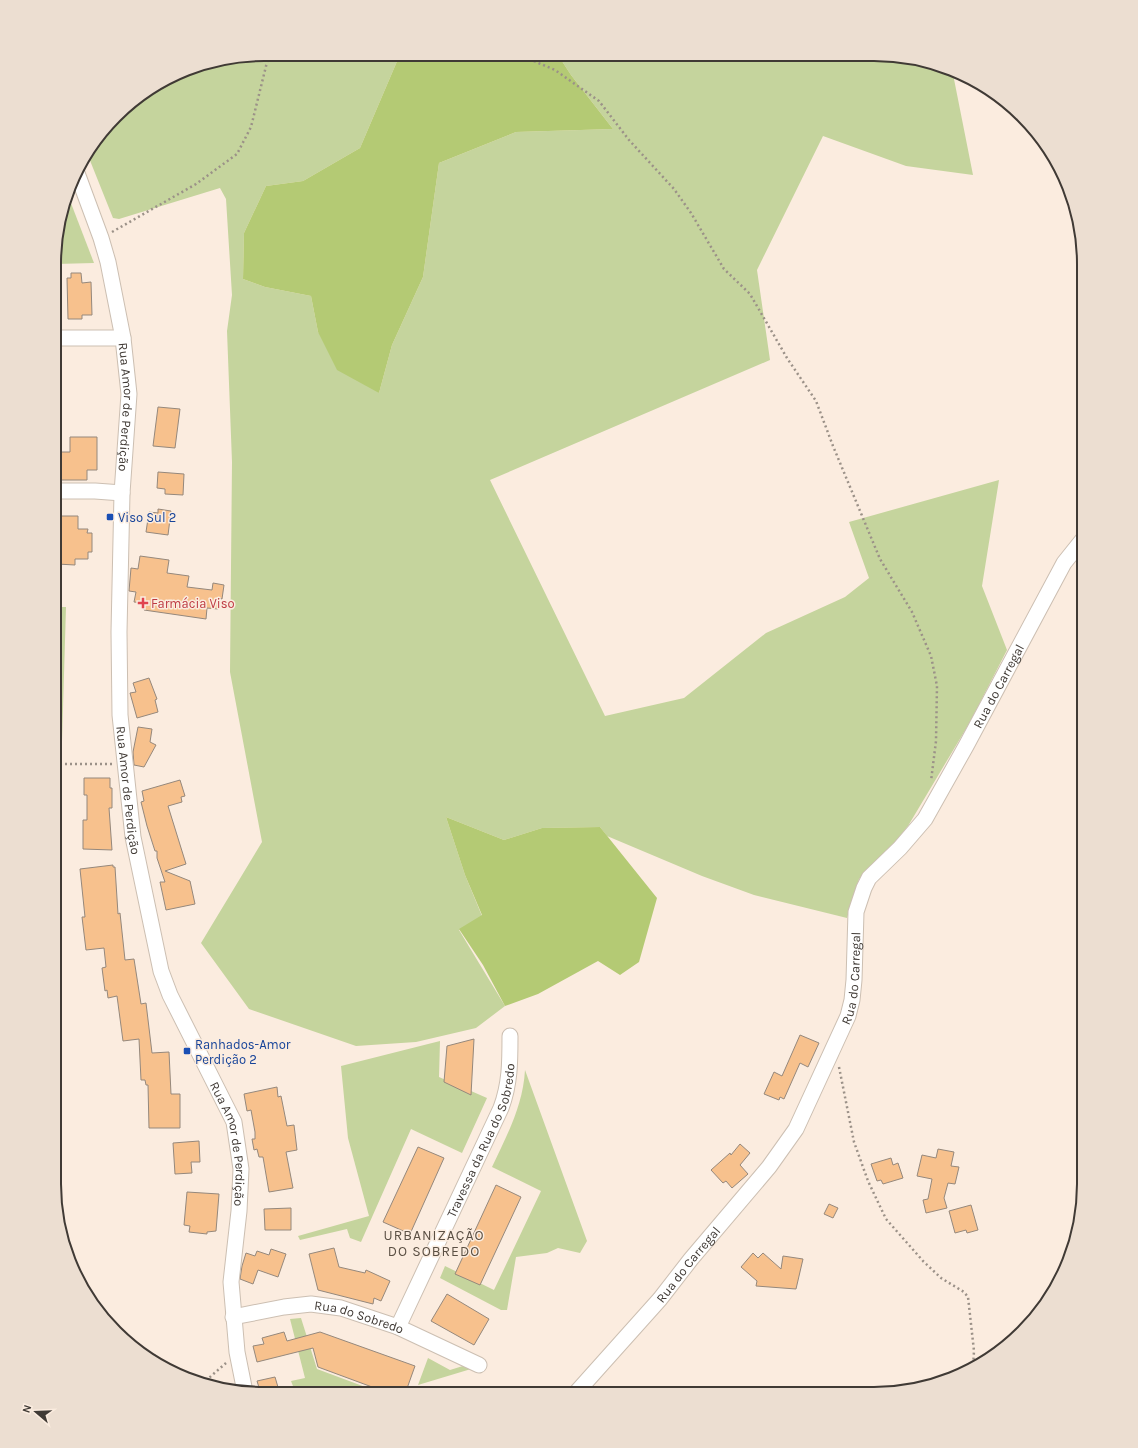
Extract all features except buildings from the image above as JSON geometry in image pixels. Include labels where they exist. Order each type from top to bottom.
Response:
[{"type":"street","name":"Rua Amor de Perdição","points":[[79,179],[101,238],[123,338],[129,394],[122,493],[119,632],[120,715],[133,837],[160,971],[170,995],[234,1122],[241,1169],[239,1211],[230,1282],[237,1352],[243,1386]]},
{"type":"street","points":[[61,338],[123,338]]},
{"type":"street","points":[[61,491],[95,490],[122,493]]},
{"type":"street","name":"Rua do Carregal","points":[[582,1387],[660,1299],[691,1259],[769,1167],[796,1129],[848,1016],[852,1000],[856,912],[859,899],[869,878],[900,848],[925,819],[1064,563],[1077,547]]},
{"type":"street","name":"Travessa da Rua do Sobredo","points":[[398,1328],[501,1108],[507,1091],[510,1073],[510,1036]]},
{"type":"street","name":"Rua do Sobredo","points":[[233,1317],[284,1307],[311,1304],[340,1308],[398,1328],[479,1365]]},
{"type":"path","points":[[101,238],[137,219],[196,184],[237,154],[251,127],[267,61]]},
{"type":"path","points":[[534,61],[555,70],[599,101],[629,140],[674,189],[691,213],[724,268],[750,294],[787,358],[816,400],[832,446],[880,560],[912,612],[931,656],[937,686],[936,741],[931,779],[936,798]]},
{"type":"path","points":[[61,764],[100,763],[125,765]]},
{"type":"path","points":[[831,1055],[839,1063],[844,1097],[854,1142],[868,1181],[886,1219],[923,1261],[941,1278],[964,1292],[968,1297],[974,1351],[973,1361]]},
{"type":"path","points":[[208,1379],[237,1352]]},
{"type":"green space","points":[[251,61],[397,61],[360,148],[303,181],[266,186],[244,233],[243,279],[265,287],[311,296],[318,332],[379,393],[392,345],[423,277],[439,163],[516,132],[613,129],[562,61],[887,61],[926,68],[954,77],[973,175],[906,166],[823,136],[757,270],[770,360],[490,480],[605,716],[684,698],[766,633],[845,597],[869,578],[849,522],[999,480],[982,586],[1007,650],[970,722],[908,826],[886,853],[859,879],[847,918],[754,895],[702,876],[607,836],[600,827],[542,828],[504,840],[446,817],[465,875],[482,916],[459,930],[505,1006],[476,1028],[416,1042],[356,1046],[249,1009],[201,943],[262,842],[230,672],[232,462],[227,331],[232,295],[226,199],[220,188],[119,219],[113,218],[90,160],[111,130],[130,111],[163,88],[186,76],[212,68]]},
{"type":"green space","points":[[397,61],[562,61],[613,129],[516,132],[439,163],[423,277],[392,345],[379,393],[337,370],[318,332],[311,296],[265,287],[243,279],[244,233],[266,186],[303,181],[360,148]]},
{"type":"green space","points":[[71,203],[94,263],[61,264],[61,251],[65,225]]},
{"type":"green space","points":[[61,607],[66,607],[61,776]]},
{"type":"green space","points":[[446,817],[504,840],[542,828],[600,827],[657,898],[639,962],[620,975],[598,961],[538,994],[505,1006],[483,965],[459,929],[482,915],[465,875]]},
{"type":"green space","points":[[440,1041],[439,1077],[487,1098],[462,1153],[411,1129],[361,1242],[350,1238],[347,1229],[300,1240],[298,1236],[369,1216],[348,1138],[341,1066]]},
{"type":"green space","points":[[525,1070],[587,1241],[580,1253],[558,1248],[547,1253],[516,1257],[507,1310],[501,1310],[440,1278],[445,1266],[494,1290],[541,1191],[492,1167],[509,1132],[518,1108],[524,1083]]},
{"type":"green space","points":[[301,1318],[317,1369],[365,1387],[293,1387],[291,1381],[305,1378],[290,1319]]},
{"type":"green space","points":[[428,1358],[450,1370],[466,1365],[471,1369],[418,1385]]},
{"type":"place","name":"Viso Sul 2","points":[[110,517]]},
{"type":"place","name":"Farmácia Viso","points":[[143,603]]},
{"type":"place","name":"Ranhados-Amor Perdição 2","points":[[187,1051]]},
{"type":"district","name":"URBANIZAÇÃO DO SOBREDO","points":[[434,1244]]}]
